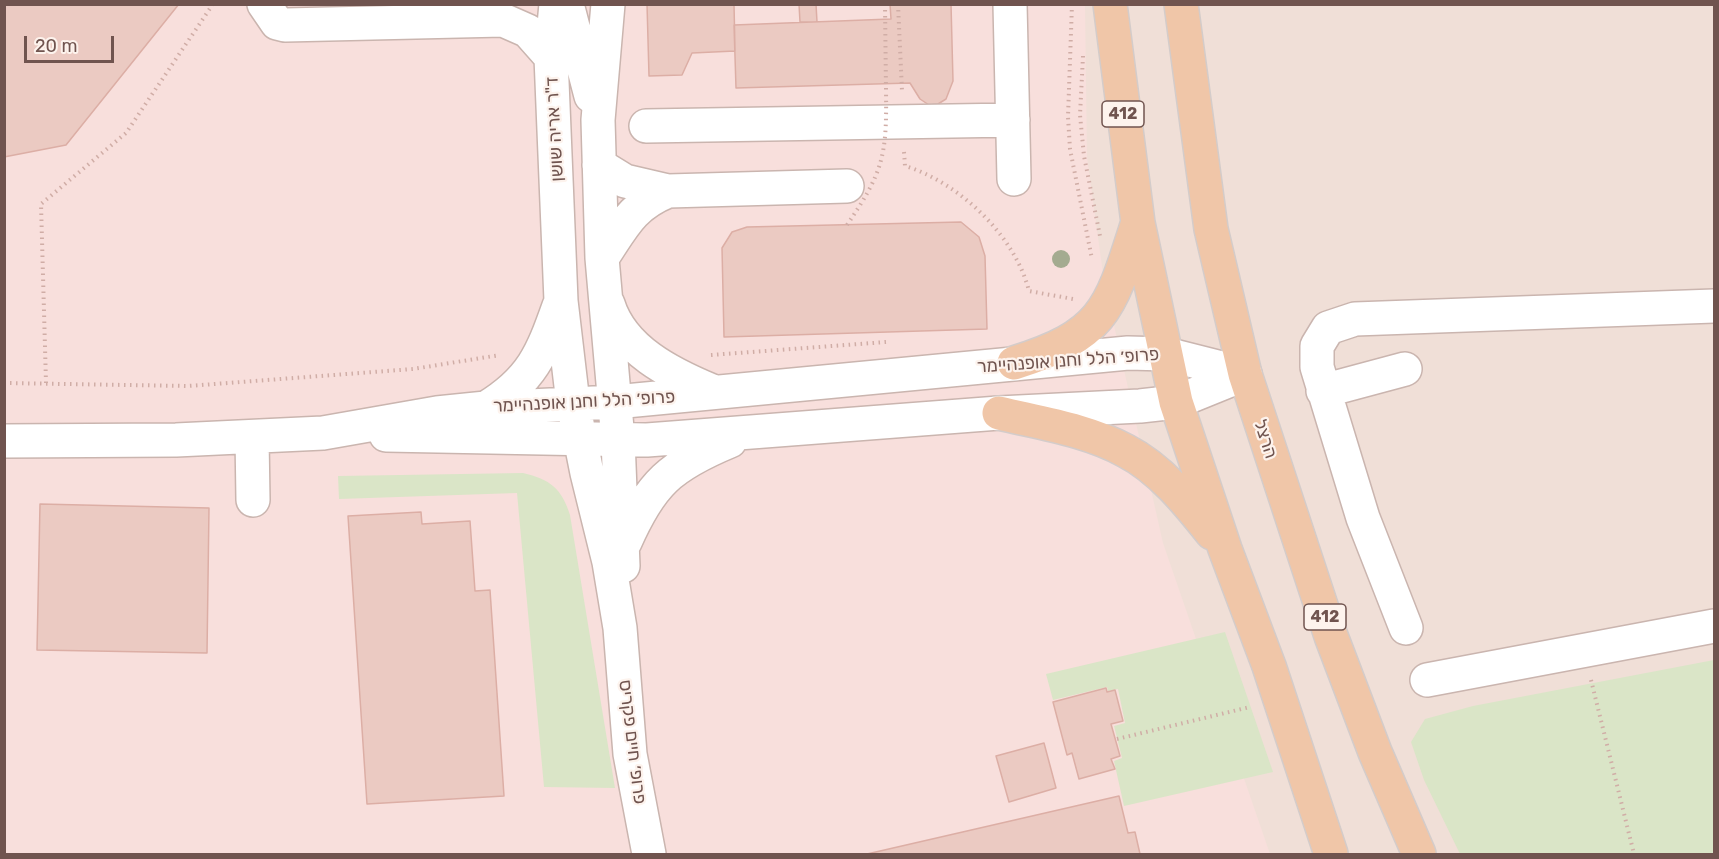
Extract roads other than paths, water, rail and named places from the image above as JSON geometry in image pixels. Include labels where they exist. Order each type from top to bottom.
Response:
[{"type":"main road","name":"412","points":[[1110,4],[1138,223],[1176,402],[1225,549],[1269,666],[1331,855]]},
{"type":"main road","name":"הרצל","points":[[1181,4],[1211,229],[1245,374],[1331,636],[1375,752],[1419,855]]},
{"type":"main road","points":[[1014,363],[1047,353],[1075,339],[1094,323],[1116,288],[1138,223]]},
{"type":"main road","points":[[999,413],[1088,435],[1127,451],[1161,477],[1185,501],[1225,549]]},
{"type":"street","name":"ד\"ר אריה שושן","points":[[264,4],[277,23],[285,25],[503,20],[528,31],[551,57],[561,302],[573,403],[581,439]]},
{"type":"street","points":[[551,57],[556,4]]},
{"type":"street","points":[[567,4],[598,120]]},
{"type":"street","points":[[608,4],[598,120],[599,165],[602,258],[618,440]]},
{"type":"street","points":[[1011,4],[1014,178]]},
{"type":"street","points":[[646,126],[1013,120]]},
{"type":"street","points":[[599,165],[625,181],[668,191],[847,186]]},
{"type":"street","points":[[602,258],[642,204],[668,191]]},
{"type":"street","points":[[605,293],[615,320],[644,353],[679,378],[716,393]]},
{"type":"street","points":[[486,408],[511,393],[534,365],[561,302]]},
{"type":"street","points":[[1406,628],[1363,518],[1323,391],[1317,367],[1317,346],[1328,328],[1340,322],[1355,319],[1714,306]]},
{"type":"street","name":"פרופ׳ הלל וחנן אופנהיימר","points":[[334,432],[437,413],[486,408],[615,402],[1128,353],[1166,354],[1245,374]]},
{"type":"street","points":[[1323,391],[1405,369]]},
{"type":"street","name":"פרופ׳ הלל וחנן אופנהיימר","points":[[4,441],[252,437],[334,432],[423,437],[618,440],[750,433],[999,413],[1176,402],[1245,374]]},
{"type":"street","points":[[624,544],[651,491],[672,472],[690,459],[750,433]]},
{"type":"street","points":[[252,437],[254,500]]},
{"type":"street","name":"פרופ׳ חיים פקריס","points":[[581,439],[586,474],[609,562],[620,628],[630,754],[649,855]]},
{"type":"street","name":"פרופ׳ חיים פקריס","points":[[618,440],[624,544],[620,628]]},
{"type":"street","points":[[1427,680],[1714,626]]}]
